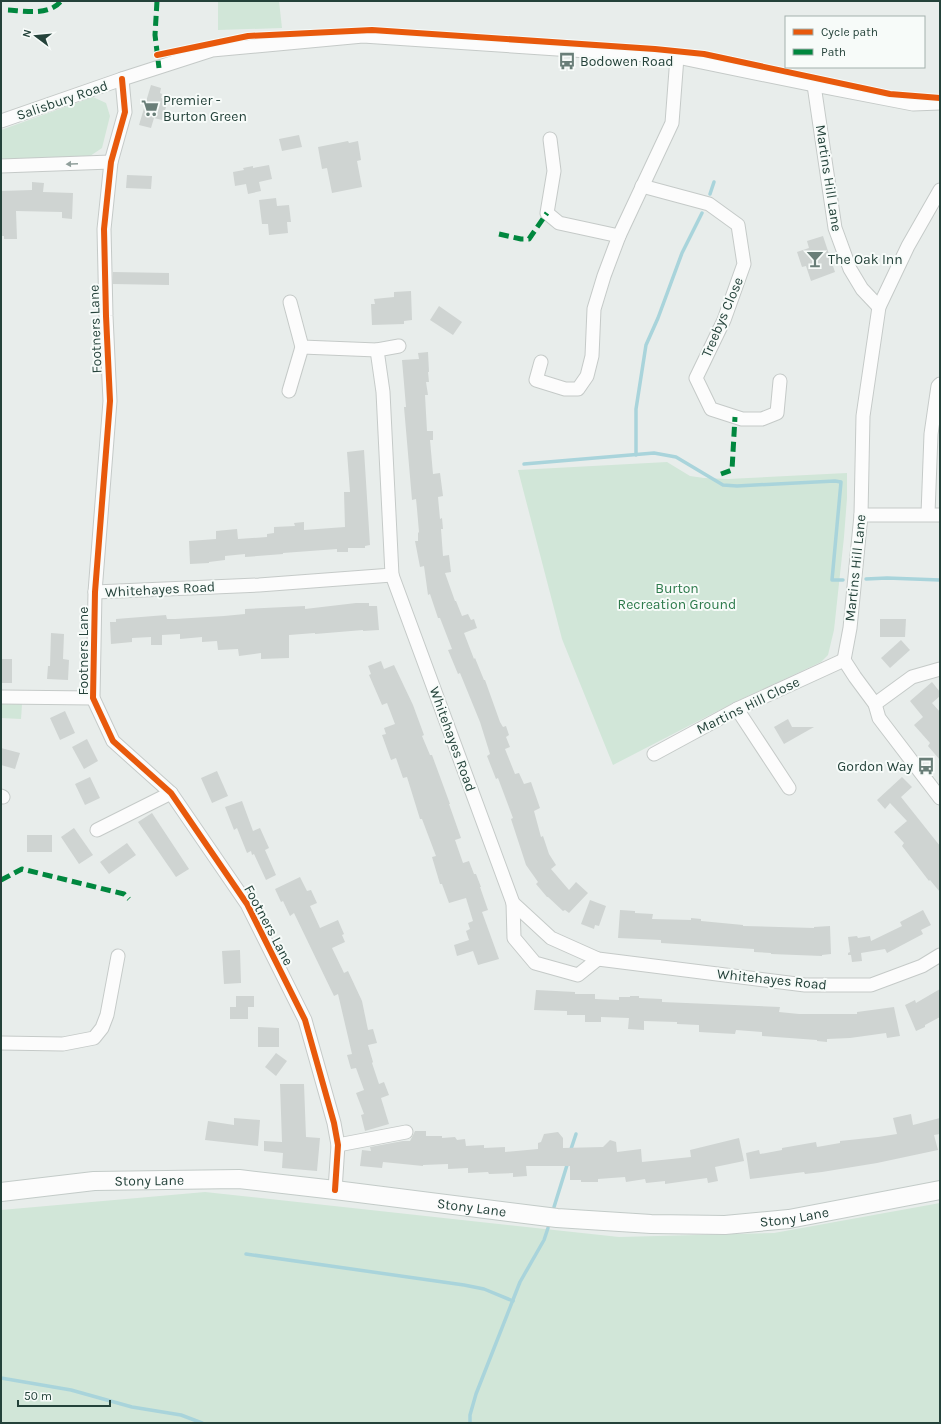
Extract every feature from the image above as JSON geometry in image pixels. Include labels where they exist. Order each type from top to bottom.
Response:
[{"type":"main road","name":"Stony Lane","points":[[1,1192],[94,1181],[239,1179],[557,1218],[651,1224],[726,1225],[789,1219],[940,1190]]},
{"type":"street","name":"Salisbury Road","points":[[1,121],[122,79],[212,50],[363,36],[677,57],[912,104],[940,103]]},
{"type":"street","points":[[541,362],[536,380],[565,389],[578,389],[587,376],[592,356],[594,309],[604,276],[619,236],[672,122],[677,57]]},
{"type":"street","name":"Salisbury Road","points":[[110,162],[125,112],[122,79]]},
{"type":"street","name":"Martins Hill Lane","points":[[814,85],[835,228],[850,269],[862,289],[879,307]]},
{"type":"street","points":[[550,139],[554,171],[547,213],[559,222],[619,236]]},
{"type":"street","points":[[1,166],[110,162]]},
{"type":"street","name":"Footners Lane","points":[[110,162],[104,228],[110,400],[94,592],[93,698],[113,741],[171,793],[247,904],[305,1020],[334,1124],[338,1145],[335,1190]]},
{"type":"street","name":"Treebys Close","points":[[642,186],[709,204],[738,225],[744,264],[724,320],[696,378],[711,409],[742,419],[762,420],[777,412],[780,381]]},
{"type":"street","name":"Martins Hill Lane","points":[[844,660],[850,628],[861,515],[863,416],[879,307],[908,246],[940,190]]},
{"type":"street","points":[[289,391],[302,347],[290,302]]},
{"type":"street","points":[[302,347],[377,350],[399,346]]},
{"type":"street","name":"Whitehayes Road","points":[[377,350],[383,392],[392,575],[513,903],[514,938],[535,963],[578,976],[598,959]]},
{"type":"street","points":[[861,515],[934,515],[930,434],[938,386],[940,384]]},
{"type":"street","name":"Whitehayes Road","points":[[94,592],[259,585],[392,575]]},
{"type":"street","points":[[844,660],[875,704],[880,718],[940,798]]},
{"type":"street","name":"Martins Hill Close","points":[[654,754],[737,709],[844,660]]},
{"type":"street","points":[[875,704],[912,676],[940,669]]},
{"type":"street","points":[[1,697],[93,698]]},
{"type":"street","points":[[737,709],[789,788]]},
{"type":"street","points":[[97,830],[171,793]]},
{"type":"street","name":"Whitehayes Road","points":[[513,903],[551,938],[598,959],[805,984],[871,985],[922,966],[940,955]]},
{"type":"street","points":[[1,1043],[63,1044],[94,1038],[102,1028],[107,1015],[118,956]]},
{"type":"street","points":[[338,1145],[406,1132]]},
{"type":"green space","points":[[218,1],[279,1],[282,28],[218,30]]},
{"type":"green space","points":[[93,97],[106,103],[110,116],[102,148],[90,156],[1,160],[1,130]]},
{"type":"green space","name":"Burton Recreation Ground","points":[[667,462],[690,476],[704,478],[728,479],[847,473],[844,537],[834,630],[828,655],[821,662],[733,703],[613,765],[562,639],[518,470]]},
{"type":"green space","points":[[23,690],[21,719],[1,718],[1,692]]},
{"type":"green space","points":[[205,1192],[619,1237],[774,1233],[940,1203],[940,1423],[1,1423],[1,1210]]},
{"type":"building","points":[[151,85],[161,88],[161,98],[165,99],[163,106],[166,107],[162,120],[154,118],[151,128],[139,125]]},
{"type":"building","points":[[299,135],[302,147],[282,151],[279,139]]},
{"type":"building","points":[[348,141],[349,143],[358,141],[361,160],[357,161],[362,187],[332,193],[327,168],[322,169],[318,147]]},
{"type":"building","points":[[269,165],[272,179],[259,182],[261,191],[248,194],[246,184],[235,186],[233,172],[244,170],[243,168],[253,166],[253,168]]},
{"type":"building","points":[[127,175],[152,176],[151,189],[126,188]]},
{"type":"building","points":[[32,182],[44,183],[43,192],[73,193],[72,219],[62,218],[62,212],[16,211],[17,239],[4,239],[4,236],[1,236],[1,191],[32,190]]},
{"type":"building","points":[[276,198],[277,206],[289,205],[291,222],[287,222],[288,233],[269,235],[268,224],[262,224],[259,200]]},
{"type":"building","name":"The Oak Inn","points":[[823,236],[835,272],[811,281],[806,266],[802,267],[797,252],[809,248],[807,241]]},
{"type":"building","points":[[113,272],[169,273],[169,285],[113,284]]},
{"type":"building","points":[[411,291],[412,320],[404,321],[404,324],[372,325],[371,304],[375,304],[374,299],[394,297],[394,292]]},
{"type":"building","points":[[439,306],[462,322],[453,335],[430,320]]},
{"type":"building","points":[[428,352],[429,382],[426,382],[428,395],[425,395],[427,431],[433,431],[433,440],[430,440],[433,474],[440,473],[443,496],[438,497],[440,519],[442,518],[443,529],[441,529],[443,556],[449,555],[451,572],[445,573],[462,616],[468,614],[471,620],[474,619],[477,628],[464,633],[474,659],[475,658],[485,680],[500,722],[503,727],[506,726],[509,735],[506,737],[510,747],[505,749],[515,774],[519,773],[524,784],[531,782],[540,808],[534,811],[541,837],[543,836],[549,854],[556,865],[551,869],[569,890],[576,882],[588,893],[569,913],[565,910],[563,911],[547,897],[536,884],[538,882],[526,865],[511,819],[513,818],[498,778],[496,779],[487,756],[490,754],[480,722],[460,673],[458,674],[448,650],[452,649],[440,618],[438,618],[430,594],[428,595],[424,566],[420,567],[415,541],[418,541],[419,532],[416,499],[412,500],[404,407],[406,407],[402,360],[419,359],[418,353]]},
{"type":"building","points":[[364,450],[370,545],[365,546],[365,548],[348,548],[348,552],[337,552],[337,549],[245,557],[245,554],[225,556],[225,560],[209,563],[190,564],[189,541],[216,539],[216,531],[237,529],[238,539],[267,537],[267,534],[274,533],[274,527],[295,526],[294,523],[304,522],[304,530],[345,527],[344,492],[350,492],[347,452]]},
{"type":"building","points":[[356,603],[369,603],[369,606],[377,606],[379,630],[289,635],[289,658],[261,659],[261,653],[239,656],[238,649],[218,650],[217,641],[202,642],[202,637],[180,639],[180,634],[162,635],[162,645],[151,645],[151,637],[132,638],[132,642],[111,644],[110,622],[116,622],[116,619],[166,615],[167,619],[224,616],[245,614],[245,609],[305,606],[305,609]]},
{"type":"building","points":[[880,619],[906,619],[905,637],[880,637]]},
{"type":"building","points":[[51,633],[64,634],[63,659],[69,660],[68,680],[47,679],[48,666],[50,666]]},
{"type":"building","points":[[901,640],[910,650],[890,668],[881,658]]},
{"type":"building","points":[[1,659],[12,659],[12,683],[1,683]]},
{"type":"building","points":[[381,661],[384,669],[394,665],[413,705],[424,735],[422,736],[430,755],[432,755],[461,838],[455,840],[463,863],[469,861],[481,887],[488,910],[482,912],[499,959],[478,965],[473,951],[457,956],[454,945],[469,940],[466,931],[470,929],[468,923],[473,921],[466,898],[449,903],[442,884],[440,884],[432,857],[436,856],[422,819],[420,819],[407,777],[403,778],[396,758],[391,760],[382,735],[386,734],[384,728],[395,724],[387,703],[382,705],[369,675],[371,674],[368,666]]},
{"type":"building","points":[[932,682],[940,692],[940,696],[932,703],[940,712],[940,760],[928,746],[930,743],[914,725],[923,717],[910,701]]},
{"type":"building","points":[[65,711],[75,733],[60,740],[50,718]]},
{"type":"building","points":[[788,719],[792,727],[814,727],[784,744],[774,727]]},
{"type":"building","points":[[87,739],[98,761],[84,769],[72,747]]},
{"type":"building","points":[[1,748],[20,753],[15,769],[1,765]]},
{"type":"building","points":[[217,771],[228,796],[212,803],[201,778]]},
{"type":"building","points":[[90,777],[100,798],[85,805],[75,784]]},
{"type":"building","points":[[902,777],[912,787],[901,797],[940,846],[940,892],[930,880],[929,881],[902,846],[904,843],[894,832],[907,821],[890,803],[885,809],[877,800]]},
{"type":"building","points":[[242,801],[253,831],[260,828],[269,848],[265,850],[276,875],[266,880],[254,854],[252,855],[251,851],[247,853],[237,828],[234,830],[225,807]]},
{"type":"building","points":[[152,813],[189,869],[176,877],[138,822]]},
{"type":"building","points":[[74,828],[93,855],[79,864],[61,837]]},
{"type":"building","points":[[27,835],[52,835],[52,852],[27,852]]},
{"type":"building","points":[[127,843],[136,855],[109,874],[100,862]]},
{"type":"building","points":[[300,877],[307,891],[311,890],[317,903],[310,906],[320,928],[338,920],[344,934],[342,935],[345,942],[332,948],[344,973],[348,971],[362,1001],[368,1030],[373,1029],[377,1043],[368,1045],[379,1084],[384,1082],[389,1095],[381,1098],[389,1124],[365,1131],[361,1115],[364,1114],[356,1093],[364,1090],[356,1068],[351,1069],[347,1055],[352,1054],[338,994],[334,996],[294,913],[290,916],[275,889]]},
{"type":"building","points":[[590,900],[606,906],[599,926],[595,925],[594,929],[581,924]]},
{"type":"building","points":[[620,910],[653,914],[652,919],[691,920],[691,918],[701,919],[701,921],[743,926],[814,928],[830,926],[831,954],[822,956],[771,954],[754,952],[754,949],[661,943],[661,940],[618,938]]},
{"type":"building","points":[[923,910],[931,925],[921,930],[923,934],[887,953],[885,949],[861,953],[862,961],[852,962],[851,955],[848,955],[850,952],[848,937],[857,936],[858,938],[870,936],[871,941],[902,926],[900,922]]},
{"type":"building","points":[[240,950],[241,983],[224,984],[222,951]]},
{"type":"building","points":[[940,989],[940,1017],[916,1031],[905,1005],[915,1000],[916,1003]]},
{"type":"building","points":[[536,990],[575,992],[575,994],[595,994],[595,999],[619,1000],[619,997],[639,996],[639,998],[662,999],[662,1002],[780,1007],[779,1012],[799,1014],[857,1014],[857,1012],[894,1007],[900,1036],[887,1038],[886,1033],[850,1038],[827,1039],[827,1042],[762,1036],[762,1032],[736,1030],[735,1034],[699,1032],[699,1025],[677,1024],[677,1022],[644,1021],[644,1030],[628,1029],[629,1018],[601,1017],[601,1022],[585,1022],[585,1015],[567,1015],[567,1011],[534,1010]]},
{"type":"building","points":[[236,996],[254,996],[254,1007],[248,1007],[248,1019],[230,1019],[230,1007],[236,1007]]},
{"type":"building","points":[[258,1027],[279,1028],[279,1047],[258,1047]]},
{"type":"building","points":[[276,1053],[287,1061],[276,1076],[265,1067]]},
{"type":"building","points":[[280,1084],[304,1084],[306,1137],[320,1138],[317,1171],[282,1168],[283,1153],[264,1151],[264,1141],[282,1142]]},
{"type":"building","points":[[911,1114],[913,1125],[940,1118],[940,1134],[934,1135],[938,1150],[877,1163],[822,1172],[805,1174],[804,1172],[750,1179],[746,1153],[759,1150],[760,1154],[782,1150],[782,1148],[816,1142],[817,1147],[840,1143],[840,1141],[897,1134],[893,1118]]},
{"type":"building","points":[[234,1118],[260,1120],[258,1146],[205,1140],[208,1121],[234,1125]]},
{"type":"building","points":[[415,1131],[426,1131],[426,1136],[442,1136],[442,1138],[455,1137],[457,1140],[465,1139],[466,1146],[484,1145],[484,1148],[505,1147],[505,1152],[538,1149],[538,1143],[541,1142],[544,1134],[558,1132],[563,1138],[563,1148],[603,1147],[610,1140],[616,1142],[617,1152],[641,1149],[642,1162],[691,1157],[690,1150],[739,1138],[744,1161],[715,1167],[718,1181],[708,1183],[707,1178],[665,1184],[665,1181],[646,1183],[645,1179],[626,1182],[625,1177],[598,1179],[598,1182],[581,1182],[581,1180],[570,1180],[570,1166],[526,1166],[527,1176],[513,1177],[513,1173],[468,1173],[468,1168],[448,1169],[448,1164],[423,1166],[383,1162],[382,1168],[360,1166],[362,1150],[371,1151],[370,1147],[410,1141]]},
{"type":"waterway","points":[[710,194],[714,182]]},
{"type":"waterway","points":[[636,455],[636,409],[646,345],[658,318],[682,253],[702,213]]},
{"type":"waterway","points":[[524,464],[654,453],[676,457],[723,485],[737,486],[835,481],[841,482],[832,580],[843,580]]},
{"type":"waterway","points":[[866,579],[887,578],[940,580]]},
{"type":"waterway","points":[[570,1152],[576,1134]]},
{"type":"waterway","points":[[554,1207],[568,1162]]},
{"type":"waterway","points":[[470,1423],[470,1415],[476,1394],[520,1282],[544,1240],[548,1228]]},
{"type":"waterway","points":[[246,1254],[464,1285],[484,1289],[513,1301]]},
{"type":"waterway","points":[[1,1378],[71,1390],[132,1407],[181,1415],[202,1423]]},
{"type":"marked path","points":[[8,10],[30,12],[44,11],[56,6],[61,1]]},
{"type":"marked path","points":[[157,1],[155,35],[159,68]]},
{"type":"marked path","points":[[499,234],[521,239],[529,239],[547,213]]},
{"type":"marked path","points":[[721,474],[732,470],[735,417]]},
{"type":"marked path","points":[[1,880],[22,869],[124,894],[129,899]]},
{"type":"cycle path","points":[[157,55],[248,36],[372,30],[655,49],[704,54],[890,94],[940,98]]},
{"type":"cycle path","points":[[122,79],[125,112],[111,162],[104,229],[110,401],[95,592],[93,698],[113,741],[171,793],[247,904],[305,1020],[334,1123],[338,1145],[335,1190]]},
{"type":"place","name":"Bodowen Road","points":[[567,61]]},
{"type":"place","name":"Premier - Burton Green","points":[[150,108]]},
{"type":"place","name":"The Oak Inn","points":[[815,259]]},
{"type":"place","name":"Gordon Way","points":[[926,766]]}]
